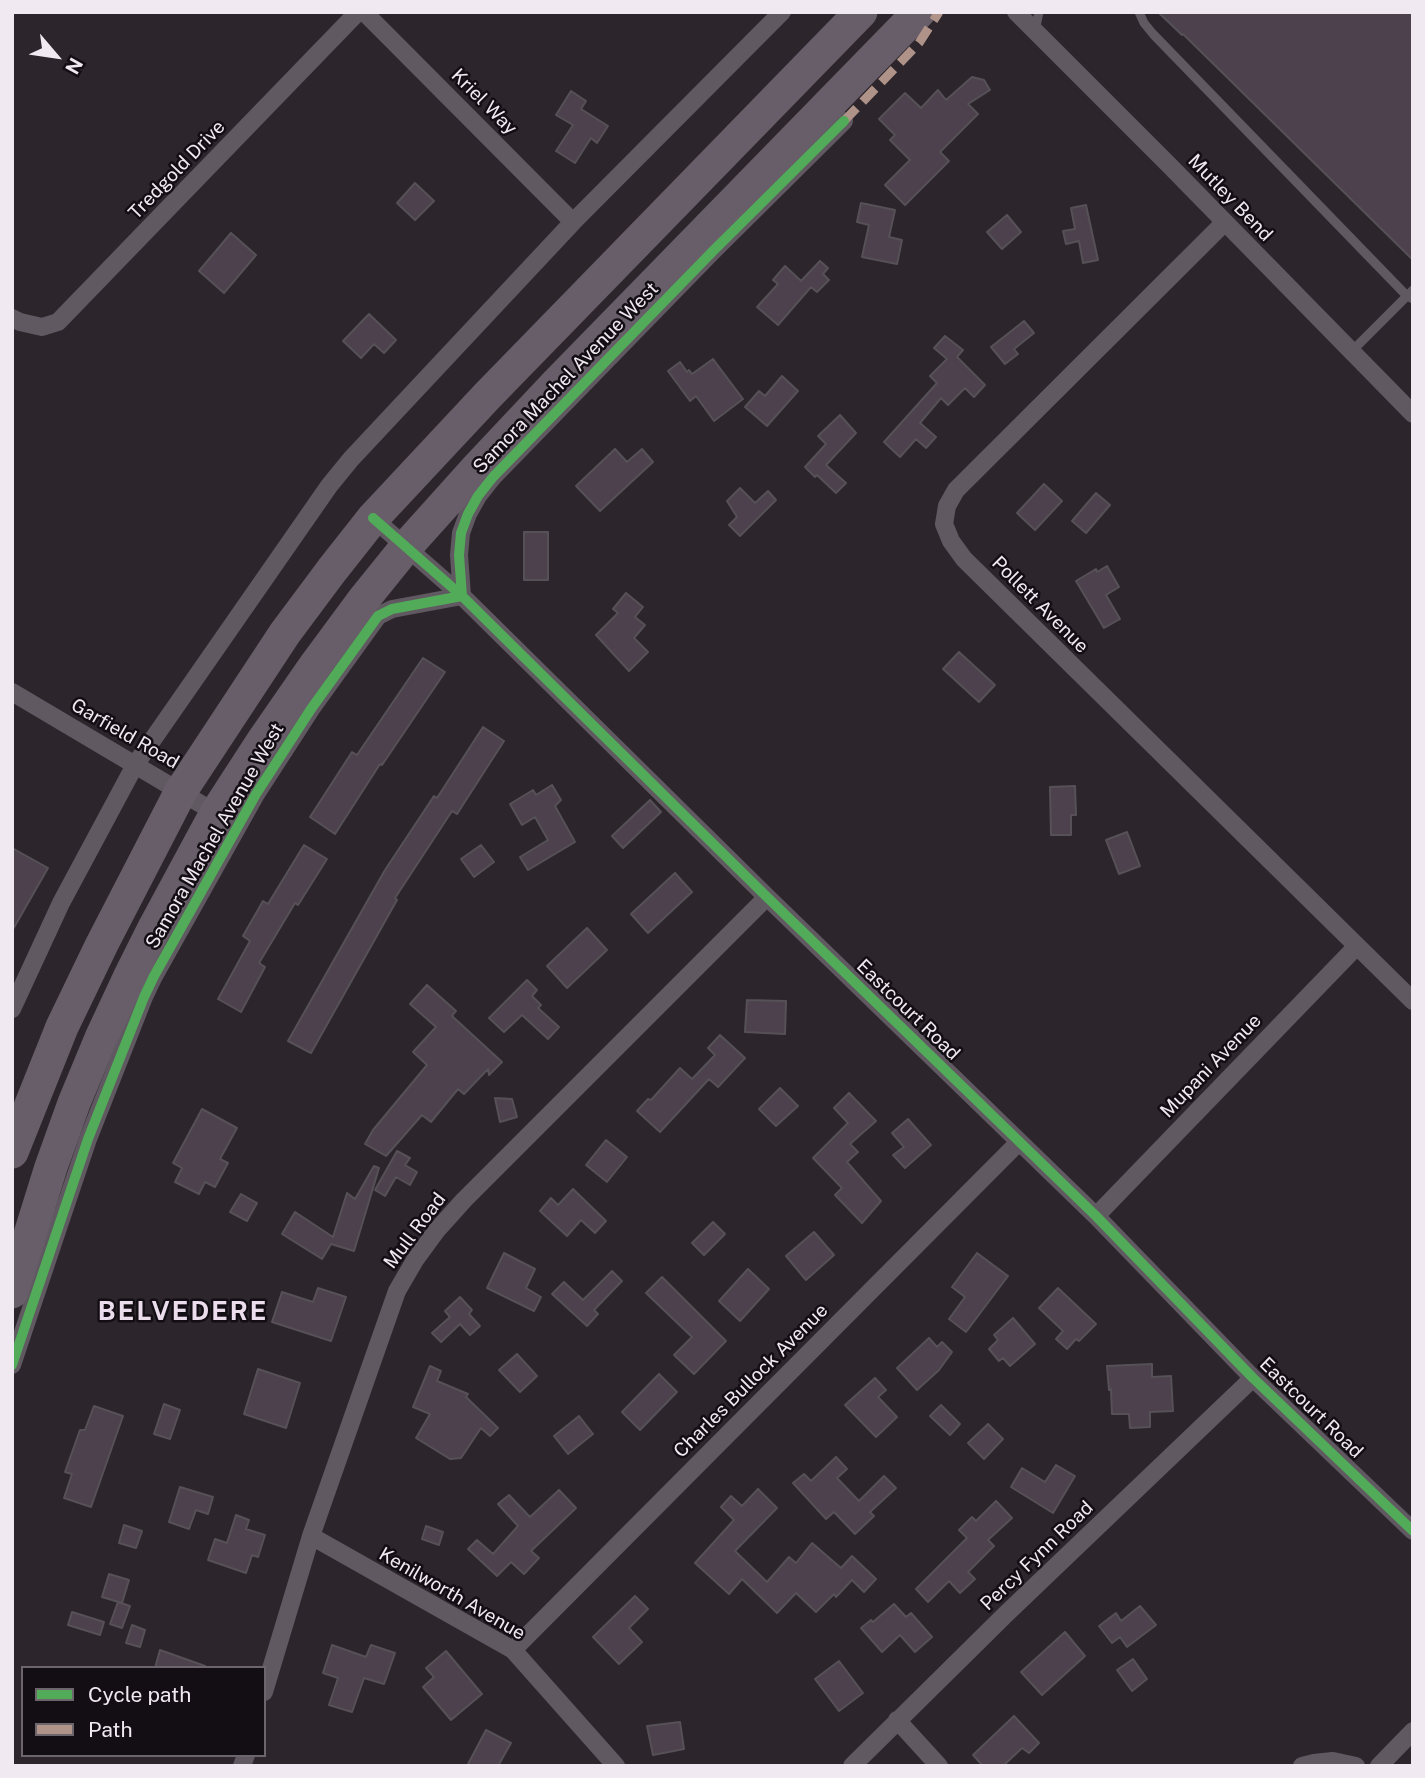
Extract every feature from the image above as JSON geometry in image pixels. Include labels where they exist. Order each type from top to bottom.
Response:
[{"type":"highway","points":[[12,1152],[62,1027],[181,791],[285,633],[373,518],[488,395],[861,12]]},
{"type":"highway","name":"Samora Machel Avenue West","points":[[12,1292],[74,1103],[101,1038],[155,926],[216,813],[316,664],[364,599],[477,468],[919,12]]},
{"type":"street","name":"Tredgold Drive","points":[[12,318],[20,323],[42,327],[58,322],[358,12]]},
{"type":"street","name":"Kriel Way","points":[[364,12],[573,222]]},
{"type":"street","points":[[12,1009],[61,903],[135,765],[329,486],[573,222],[782,12]]},
{"type":"street","name":"Mutley Bend","points":[[1016,12],[1413,414]]},
{"type":"street","name":"Samora Machel Avenue West","points":[[12,1365],[88,1139],[136,1014],[154,976],[256,794],[311,709],[378,616],[392,610],[462,596],[459,555],[461,533],[478,496],[493,477],[844,121]]},
{"type":"street","name":"Pollett Avenue","points":[[1225,222],[956,491],[947,506],[944,524],[951,541],[964,559],[1413,1001]]},
{"type":"street","name":"Eastcourt Road","points":[[373,518],[462,596],[1096,1216],[1253,1378],[1413,1531]]},
{"type":"street","name":"Garfield Road","points":[[12,692],[216,813]]},
{"type":"street","name":"Mull Road","points":[[266,1685],[311,1536],[397,1291],[415,1260],[464,1200],[767,897]]},
{"type":"street","name":"Mupani Avenue","points":[[1096,1216],[1356,947]]},
{"type":"street","name":"Charles Bullock Avenue","points":[[513,1650],[1019,1142]]},
{"type":"street","name":"Percy Fynn Road","points":[[852,1766],[1253,1378]]},
{"type":"street","name":"Kenilworth Avenue","points":[[311,1536],[513,1650],[617,1766]]},
{"type":"street","points":[[897,1720],[939,1766]]},
{"type":"street","points":[[1379,1766],[1413,1731]]},
{"type":"street","points":[[1302,1766],[1333,1761],[1356,1766]]},
{"type":"lane","points":[[1035,31],[1039,12]]},
{"type":"lane","points":[[1139,12],[1153,34],[1411,295],[1351,352]]},
{"type":"building","points":[[1158,12],[1413,12],[1413,260],[1183,34]]},
{"type":"building","points":[[972,77],[984,80],[990,90],[968,104],[978,114],[940,152],[949,161],[905,205],[885,185],[910,160],[890,140],[895,135],[879,119],[905,93],[921,108],[938,90],[946,100]]},
{"type":"building","points":[[571,91],[586,101],[581,109],[608,126],[597,143],[591,138],[575,163],[556,151],[573,125],[556,115]]},
{"type":"building","points":[[415,183],[434,201],[415,220],[397,203]]},
{"type":"building","points":[[861,203],[895,210],[889,237],[902,240],[897,264],[862,257],[869,225],[857,222]]},
{"type":"building","points":[[1086,205],[1098,260],[1083,263],[1079,241],[1066,244],[1063,231],[1075,229],[1071,208]]},
{"type":"building","points":[[1007,215],[1021,232],[1002,249],[987,232]]},
{"type":"building","points":[[231,233],[256,255],[224,293],[199,271]]},
{"type":"building","points":[[820,261],[828,268],[823,274],[829,280],[817,292],[811,287],[778,325],[757,307],[778,284],[773,280],[785,266],[801,281]]},
{"type":"building","points":[[369,314],[396,340],[384,353],[374,344],[361,358],[343,341]]},
{"type":"building","points":[[1024,321],[1034,333],[1014,349],[1018,354],[1005,364],[991,347]]},
{"type":"building","points":[[945,336],[963,350],[957,357],[985,385],[974,397],[965,388],[948,405],[941,398],[920,423],[936,437],[926,448],[916,439],[900,457],[884,442],[937,383],[930,376],[947,359],[934,348]]},
{"type":"building","points":[[713,359],[743,399],[714,421],[696,396],[690,401],[668,371],[680,362],[687,372],[689,370],[692,374]]},
{"type":"building","points":[[782,376],[798,391],[767,426],[745,407],[759,391],[765,396]]},
{"type":"building","points":[[840,415],[856,433],[826,465],[846,483],[836,493],[805,467],[826,444],[818,436]]},
{"type":"building","points":[[615,449],[627,462],[642,449],[653,462],[600,511],[576,486]]},
{"type":"building","points":[[1044,484],[1062,501],[1035,530],[1017,513]]},
{"type":"building","points":[[740,488],[755,503],[768,491],[776,500],[740,536],[729,525],[737,517],[727,501]]},
{"type":"building","points":[[1096,493],[1110,505],[1086,533],[1072,521]]},
{"type":"building","points":[[524,532],[548,532],[548,580],[524,580]]},
{"type":"building","points":[[1107,566],[1119,587],[1106,595],[1120,619],[1104,628],[1076,581]]},
{"type":"building","points":[[626,593],[643,607],[635,617],[645,625],[634,638],[648,652],[629,671],[596,635],[618,613],[613,609]]},
{"type":"building","points":[[959,652],[995,685],[979,702],[943,669]]},
{"type":"building","points":[[423,658],[445,672],[335,834],[310,817],[352,752],[357,755]]},
{"type":"building","points":[[483,727],[504,741],[457,814],[452,811],[395,898],[397,900],[311,1053],[288,1041],[385,870],[434,796],[437,798]]},
{"type":"building","points":[[552,785],[561,800],[555,806],[575,842],[528,870],[520,857],[548,840],[535,817],[522,825],[510,804],[533,790],[536,795]]},
{"type":"building","points":[[1075,786],[1076,815],[1071,815],[1071,835],[1051,835],[1050,787]]},
{"type":"building","points":[[650,800],[661,812],[623,848],[612,836]]},
{"type":"building","points":[[1127,832],[1140,866],[1119,874],[1106,840]]},
{"type":"building","points":[[304,845],[327,859],[298,905],[295,903],[259,963],[265,967],[241,1012],[218,999],[250,941],[243,936],[263,901],[268,904]]},
{"type":"building","points":[[481,845],[494,862],[474,877],[461,859]]},
{"type":"building","points":[[12,848],[48,868],[12,931]]},
{"type":"building","points":[[675,873],[692,892],[648,933],[631,914]]},
{"type":"building","points":[[587,928],[607,950],[567,988],[547,966]]},
{"type":"building","points":[[527,980],[537,990],[532,996],[541,1005],[538,1008],[559,1027],[548,1039],[522,1015],[504,1032],[489,1018]]},
{"type":"building","points":[[427,985],[456,1011],[452,1016],[502,1062],[489,1075],[488,1069],[464,1094],[458,1089],[431,1122],[422,1115],[386,1156],[365,1144],[373,1130],[427,1065],[413,1052],[436,1027],[410,1004]]},
{"type":"building","points":[[747,1000],[786,1001],[785,1034],[745,1032]]},
{"type":"building","points":[[720,1035],[745,1058],[718,1087],[709,1079],[660,1132],[637,1111],[648,1099],[651,1100],[680,1068],[692,1079],[715,1055],[708,1048]]},
{"type":"building","points":[[780,1088],[798,1106],[776,1126],[759,1109]]},
{"type":"building","points":[[849,1093],[876,1121],[850,1144],[858,1152],[847,1162],[881,1201],[862,1223],[835,1195],[842,1188],[813,1158],[848,1123],[834,1108]]},
{"type":"building","points":[[495,1098],[512,1099],[517,1117],[500,1122]]},
{"type":"building","points":[[202,1109],[237,1128],[220,1159],[228,1163],[215,1187],[205,1182],[199,1194],[175,1182],[182,1168],[173,1163]]},
{"type":"building","points":[[908,1119],[931,1145],[905,1168],[893,1155],[904,1147],[892,1133]]},
{"type":"building","points":[[606,1140],[627,1157],[607,1182],[586,1165]]},
{"type":"building","points":[[397,1151],[410,1158],[405,1165],[417,1172],[410,1185],[396,1177],[385,1196],[375,1190]]},
{"type":"building","points":[[374,1166],[379,1168],[354,1251],[331,1244],[322,1259],[282,1234],[295,1212],[333,1237],[347,1193],[355,1199]]},
{"type":"building","points":[[573,1189],[606,1221],[595,1233],[581,1220],[567,1236],[540,1211],[551,1198],[558,1205]]},
{"type":"building","points":[[241,1194],[257,1203],[247,1221],[230,1212]]},
{"type":"building","points":[[713,1222],[725,1234],[704,1255],[692,1243]]},
{"type":"building","points":[[814,1232],[834,1255],[806,1280],[786,1256]]},
{"type":"building","points":[[504,1253],[535,1269],[526,1288],[541,1297],[534,1311],[487,1288]]},
{"type":"building","points":[[977,1253],[1008,1276],[966,1332],[949,1319],[965,1297],[952,1287]]},
{"type":"building","points":[[748,1269],[769,1289],[740,1321],[719,1301]]},
{"type":"building","points":[[612,1271],[622,1281],[594,1310],[598,1314],[587,1326],[552,1294],[564,1282],[583,1300]]},
{"type":"building","points":[[662,1277],[726,1341],[694,1374],[674,1355],[692,1337],[646,1293]]},
{"type":"building","points":[[318,1288],[346,1297],[331,1341],[272,1322],[282,1292],[313,1302]]},
{"type":"building","points":[[1058,1288],[1096,1324],[1067,1349],[1056,1339],[1063,1331],[1039,1308]]},
{"type":"building","points":[[460,1297],[472,1310],[469,1314],[480,1326],[470,1335],[460,1324],[441,1342],[432,1333],[450,1317],[445,1311]]},
{"type":"building","points":[[1013,1318],[1035,1344],[1010,1366],[1003,1358],[999,1361],[989,1349],[998,1340],[994,1335]]},
{"type":"building","points":[[929,1338],[937,1347],[942,1342],[952,1352],[939,1370],[917,1390],[897,1368]]},
{"type":"building","points":[[517,1354],[537,1376],[520,1392],[499,1370]]},
{"type":"building","points":[[1152,1364],[1152,1377],[1171,1376],[1173,1411],[1150,1412],[1150,1427],[1130,1428],[1129,1414],[1112,1414],[1107,1366]]},
{"type":"building","points":[[430,1366],[441,1371],[437,1381],[468,1394],[466,1397],[498,1428],[490,1436],[481,1428],[461,1458],[450,1459],[416,1438],[430,1414],[413,1407]]},
{"type":"building","points":[[258,1369],[300,1383],[286,1428],[244,1414]]},
{"type":"building","points":[[659,1374],[677,1392],[640,1430],[622,1412]]},
{"type":"building","points":[[875,1378],[886,1390],[878,1397],[897,1417],[876,1437],[845,1405]]},
{"type":"building","points":[[164,1404],[180,1410],[170,1439],[154,1434]]},
{"type":"building","points":[[941,1405],[960,1424],[950,1435],[930,1416]]},
{"type":"building","points":[[94,1406],[123,1416],[91,1507],[64,1498],[72,1474],[65,1472],[80,1430],[85,1430]]},
{"type":"building","points":[[579,1416],[593,1434],[568,1454],[554,1436]]},
{"type":"building","points":[[988,1424],[1003,1439],[984,1459],[968,1443]]},
{"type":"building","points":[[836,1457],[847,1469],[837,1478],[859,1501],[884,1476],[896,1488],[870,1512],[874,1516],[855,1534],[834,1512],[826,1519],[793,1483],[804,1474],[811,1481]]},
{"type":"building","points":[[1056,1465],[1075,1476],[1053,1513],[1011,1487],[1022,1468],[1045,1482]]},
{"type":"building","points":[[180,1487],[213,1497],[208,1514],[196,1510],[189,1529],[169,1522]]},
{"type":"building","points":[[758,1489],[777,1508],[735,1551],[767,1582],[789,1557],[796,1563],[812,1543],[841,1568],[852,1556],[876,1579],[864,1592],[852,1580],[816,1612],[796,1593],[777,1613],[742,1579],[729,1594],[695,1563],[734,1520],[721,1507],[731,1496],[742,1506]]},
{"type":"building","points":[[559,1490],[576,1508],[531,1551],[539,1558],[524,1574],[511,1562],[497,1576],[468,1549],[477,1540],[493,1554],[518,1526],[498,1504],[509,1495],[530,1517]]},
{"type":"building","points":[[996,1501],[1012,1518],[988,1540],[994,1546],[968,1572],[975,1579],[960,1593],[949,1581],[928,1602],[916,1589],[967,1538],[959,1530],[972,1517],[976,1521]]},
{"type":"building","points":[[236,1515],[249,1520],[246,1529],[265,1535],[258,1557],[252,1555],[246,1573],[208,1560],[215,1539],[227,1543]]},
{"type":"building","points":[[124,1525],[142,1531],[136,1548],[119,1543]]},
{"type":"building","points":[[426,1526],[443,1532],[439,1545],[422,1539]]},
{"type":"building","points":[[109,1574],[129,1580],[122,1603],[102,1597]]},
{"type":"building","points":[[635,1596],[648,1609],[629,1628],[642,1642],[619,1664],[593,1637]]},
{"type":"building","points":[[118,1602],[130,1606],[122,1628],[110,1624]]},
{"type":"building","points":[[894,1604],[906,1617],[911,1613],[932,1637],[915,1652],[900,1635],[882,1652],[861,1628],[871,1620],[873,1622]]},
{"type":"building","points":[[1140,1606],[1156,1625],[1127,1647],[1120,1637],[1112,1643],[1099,1626],[1116,1613],[1121,1621]]},
{"type":"building","points":[[72,1612],[104,1622],[100,1635],[68,1625]]},
{"type":"building","points":[[132,1625],[145,1630],[140,1647],[126,1643]]},
{"type":"building","points":[[1065,1632],[1085,1656],[1042,1695],[1021,1672]]},
{"type":"building","points":[[332,1645],[366,1657],[371,1645],[395,1653],[384,1684],[364,1678],[352,1712],[329,1705],[338,1678],[323,1673]]},
{"type":"building","points":[[160,1650],[205,1666],[156,1666]]},
{"type":"building","points":[[446,1651],[482,1694],[451,1720],[423,1687],[434,1677],[426,1668]]},
{"type":"building","points":[[1133,1659],[1147,1679],[1132,1691],[1117,1670]]},
{"type":"building","points":[[839,1661],[863,1693],[839,1711],[815,1679]]},
{"type":"building","points":[[1014,1716],[1039,1743],[1029,1753],[1022,1748],[1003,1766],[983,1766],[973,1755]]},
{"type":"building","points":[[680,1722],[684,1749],[653,1755],[647,1726]]},
{"type":"building","points":[[486,1730],[511,1743],[498,1766],[467,1766]]},
{"type":"marked path","points":[[844,121],[919,43],[939,12]]},
{"type":"cycle path","points":[[12,1365],[88,1139],[144,997],[256,794],[311,709],[378,616],[392,609],[462,596],[459,555],[461,533],[478,496],[493,477],[844,121]]},
{"type":"cycle path","points":[[373,518],[462,596],[1096,1216],[1253,1378],[1413,1531]]},
{"type":"district","name":"BELVEDERE","points":[[183,1312]]}]
